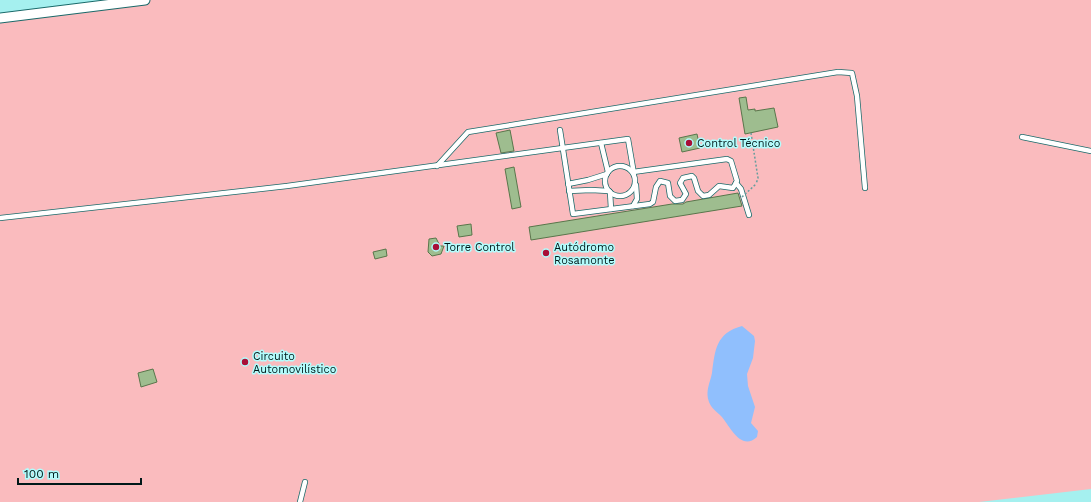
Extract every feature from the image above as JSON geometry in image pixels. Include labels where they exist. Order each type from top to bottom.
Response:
[{"type":"street","points":[[61,0],[62,10]]},
{"type":"street","points":[[0,18],[62,10],[72,4],[145,0]]},
{"type":"lane","points":[[436,166],[468,132],[838,72],[852,73],[857,96],[865,188]]},
{"type":"lane","points":[[560,130],[573,214],[653,202],[656,187],[660,181],[668,183],[670,196],[675,201],[682,200],[686,194],[680,183],[683,178],[692,176],[698,191],[704,196],[709,195],[719,186],[733,188],[736,183]]},
{"type":"lane","points":[[1022,136],[1091,151]]},
{"type":"lane","points":[[0,218],[287,186],[628,140],[637,199],[633,206]]},
{"type":"lane","points":[[601,143],[607,173],[605,184],[609,192],[611,209]]},
{"type":"lane","points":[[568,184],[588,180],[607,173],[617,166],[628,168],[634,173],[727,159],[734,165],[736,183],[741,189],[749,215]]},
{"type":"lane","points":[[569,192],[591,190],[609,192],[615,195],[625,195],[634,188],[635,181]]},
{"type":"lane","points":[[300,502],[305,482]]},
{"type":"path","points":[[742,197],[756,184],[758,178],[751,133]]},
{"type":"shaded area","name":"Autódromo Rosamonte","points":[[145,0],[1091,0],[1091,489],[979,502],[0,502],[0,18]]},
{"type":"water","points":[[742,326],[754,336],[755,341],[753,358],[747,374],[748,386],[755,407],[751,423],[758,431],[757,437],[751,441],[741,440],[736,436],[713,408],[708,398],[708,387],[718,344],[727,333]]},
{"type":"building","points":[[746,97],[748,110],[755,109],[755,111],[774,108],[778,127],[745,134],[739,98]]},
{"type":"building","points":[[510,130],[514,151],[501,153],[496,133]]},
{"type":"building","name":"Control Técnico","points":[[697,134],[700,148],[682,152],[679,138]]},
{"type":"building","points":[[514,167],[521,207],[512,209],[505,169]]},
{"type":"building","points":[[738,193],[742,206],[531,240],[529,227],[672,204],[683,204],[686,202]]},
{"type":"building","points":[[471,224],[472,235],[459,237],[457,226]]},
{"type":"building","name":"Torre Control","points":[[436,238],[440,246],[444,246],[441,254],[432,256],[428,252],[429,239]]},
{"type":"building","points":[[386,249],[387,256],[375,259],[373,252]]},
{"type":"building","points":[[153,369],[157,382],[141,387],[138,373]]},
{"type":"place","name":"Control Técnico","points":[[689,143]]},
{"type":"place","name":"Torre Control","points":[[436,247]]},
{"type":"place","name":"Autódromo Rosamonte","points":[[546,253]]},
{"type":"place","name":"Circuito Automovilístico","points":[[245,362]]}]
